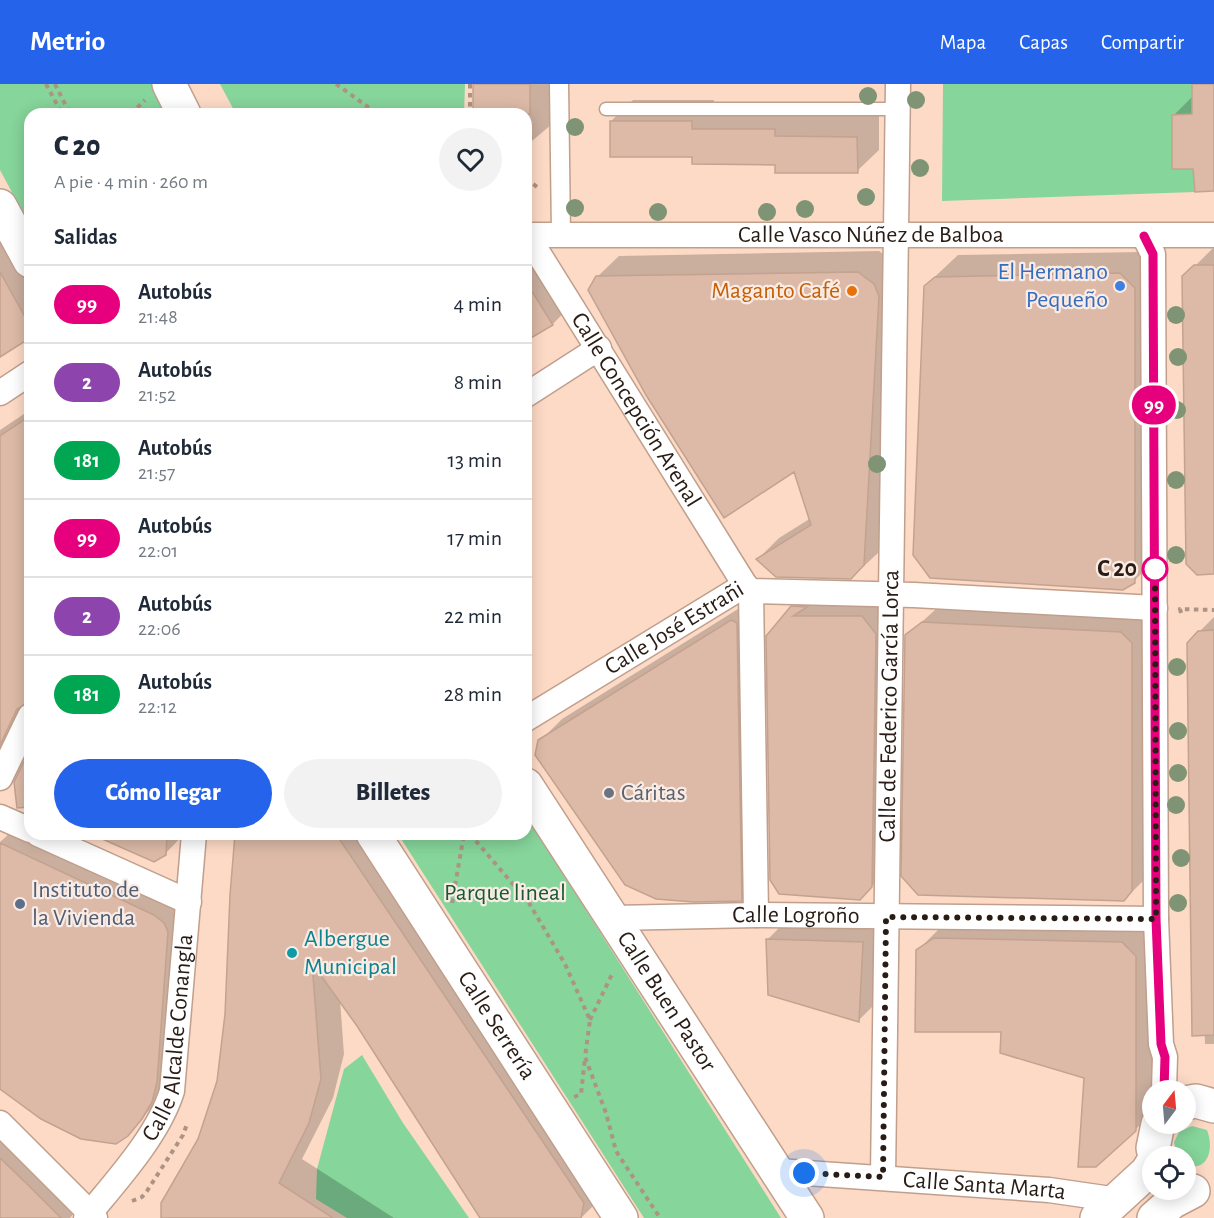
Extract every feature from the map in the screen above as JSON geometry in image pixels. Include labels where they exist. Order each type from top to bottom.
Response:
[{"type":"main road","points":[[169,84],[181,108]]},
{"type":"main road","points":[[0,206],[24,250]]},
{"type":"main road","name":"Calle Buen Pastor","points":[[532,794],[807,1218]]},
{"type":"main road","name":"Calle Serrería","points":[[377,840],[621,1218]]},
{"type":"main road","points":[[1196,1101],[1214,1106]]},
{"type":"main road","points":[[1108,1209],[1142,1174]]},
{"type":"main road","points":[[1154,1218],[1172,1202],[1197,1188]]},
{"type":"street","points":[[559,84],[561,234]]},
{"type":"street","name":"Calle de Federico García Lorca","points":[[883,1177],[898,84]]},
{"type":"street","name":"Calle Vasco Núñez de Balboa","points":[[532,235],[1214,235]]},
{"type":"street","points":[[1144,236],[1153,254],[1156,919],[1161,1044],[1165,1057],[1164,1080]]},
{"type":"street","name":"Calle Concepción Arenal","points":[[532,243],[748,588]]},
{"type":"street","points":[[532,391],[599,348]]},
{"type":"street","points":[[0,393],[24,377]]},
{"type":"street","points":[[748,588],[756,915]]},
{"type":"street","name":"Calle José Estrañi","points":[[532,715],[748,588],[1155,608]]},
{"type":"street","points":[[0,778],[24,728]]},
{"type":"street","points":[[0,817],[24,827]]},
{"type":"street","points":[[51,840],[189,902]]},
{"type":"street","name":"Calle Alcalde Conangla","points":[[90,1217],[151,1134],[167,1108],[175,1070],[194,840]]},
{"type":"street","name":"Calle Logroño","points":[[622,931],[756,915],[1156,919]]},
{"type":"street","points":[[0,1123],[90,1217]]},
{"type":"street","name":"Calle Santa Marta","points":[[778,1171],[1049,1190],[1108,1209]]},
{"type":"lane","points":[[606,109],[898,109]]},
{"type":"path","points":[[46,84],[59,108]]},
{"type":"path","points":[[55,84],[66,108]]},
{"type":"path","points":[[336,84],[370,108]]},
{"type":"path","points":[[470,84],[470,108]]},
{"type":"path","points":[[1181,620],[1180,609],[1214,610]]},
{"type":"path","points":[[452,904],[463,840]]},
{"type":"path","points":[[475,840],[529,903],[565,964],[590,1020]]},
{"type":"path","points":[[566,1102],[581,1094],[590,1020],[618,961],[622,931]]},
{"type":"path","points":[[585,1057],[606,1113],[616,1151],[660,1218]]},
{"type":"green space","points":[[0,84],[156,84],[168,108],[24,108],[24,215],[0,170]]},
{"type":"green space","points":[[220,84],[465,84],[464,108],[233,108]]},
{"type":"green space","points":[[943,84],[1192,84],[1192,114],[1172,115],[1193,169],[1195,192],[942,201]]},
{"type":"green space","name":"Parque lineal","points":[[532,825],[781,1218],[644,1218],[402,840],[532,840]]},
{"type":"green space","points":[[362,1055],[403,1123],[469,1218],[347,1218],[316,1199],[317,1169],[344,1069]]},
{"type":"green space","points":[[1196,1127],[1207,1130],[1210,1144],[1208,1157],[1196,1166],[1196,1146],[1175,1146],[1174,1142],[1178,1134],[1196,1134]]},
{"type":"building","points":[[473,84],[530,84],[530,108],[473,108]]},
{"type":"building","points":[[1192,84],[1214,84],[1214,191],[1195,192],[1193,169],[1172,169],[1172,115],[1192,114]]},
{"type":"building","points":[[610,121],[692,121],[692,129],[775,129],[775,136],[857,137],[858,173],[775,173],[775,165],[692,164],[692,157],[610,157]]},
{"type":"building","points":[[1194,265],[1214,265],[1214,574],[1197,575],[1186,564],[1182,276]]},
{"type":"building","points":[[0,272],[24,315],[24,342],[0,357]]},
{"type":"building","points":[[858,272],[874,284],[879,296],[864,565],[851,579],[776,577],[756,559],[811,525],[794,472],[724,518],[646,395],[588,290],[596,276]]},
{"type":"building","points":[[1120,273],[1135,288],[1135,583],[1123,590],[930,578],[913,555],[924,286],[935,277]]},
{"type":"building","points":[[532,292],[553,325],[532,337]]},
{"type":"building","points":[[24,420],[24,705],[17,709],[0,745],[0,436]]},
{"type":"building","points":[[791,606],[807,607],[793,616],[862,616],[876,634],[872,887],[860,900],[779,894],[770,880],[766,636]]},
{"type":"building","points":[[731,620],[737,623],[742,901],[694,902],[656,899],[625,885],[535,755],[538,740]]},
{"type":"building","points":[[922,622],[1121,632],[1132,643],[1132,891],[1124,901],[918,895],[901,876],[905,635]]},
{"type":"building","points":[[1214,630],[1214,1035],[1192,1036],[1187,643],[1198,631]]},
{"type":"building","points":[[24,761],[24,807],[17,808],[14,782]]},
{"type":"building","points":[[104,840],[167,840],[166,855],[154,862]]},
{"type":"building","points":[[235,840],[340,840],[584,1203],[581,1218],[480,1218],[357,1026],[312,963],[321,1079],[309,1123],[279,1183],[333,1218],[161,1218],[161,1203],[198,1139],[217,1081],[225,1014]]},
{"type":"building","points":[[0,843],[154,915],[164,923],[168,932],[157,1082],[152,1102],[142,1119],[128,1136],[116,1144],[81,1139],[41,1119],[0,1089]]},
{"type":"building","points":[[934,938],[1122,942],[1136,956],[1136,1131],[1096,1167],[1078,1167],[1084,1078],[1000,1053],[1001,1032],[915,1032],[916,950]]},
{"type":"building","points":[[766,939],[863,942],[859,1022],[768,995]]},
{"type":"building","points":[[0,1158],[27,1184],[61,1218],[0,1218]]},
{"type":"bus line","name":"99","points":[[1144,236],[1153,254],[1156,919],[1161,1044],[1165,1057],[1164,1080]]},
{"type":"place","name":"El Hermano Pequeño","points":[[1120,286]]},
{"type":"place","name":"Maganto Café","points":[[852,291]]},
{"type":"place","name":"C 20","points":[[1155,569]]},
{"type":"place","name":"Cáritas","points":[[609,793]]},
{"type":"place","name":"Instituto de la Vivienda","points":[[20,904]]},
{"type":"place","name":"Albergue Municipal","points":[[292,953]]},
{"type":"route","points":[[804,1173],[883,1177],[886,917],[1156,919],[1155,561],[1155,569]]}]
